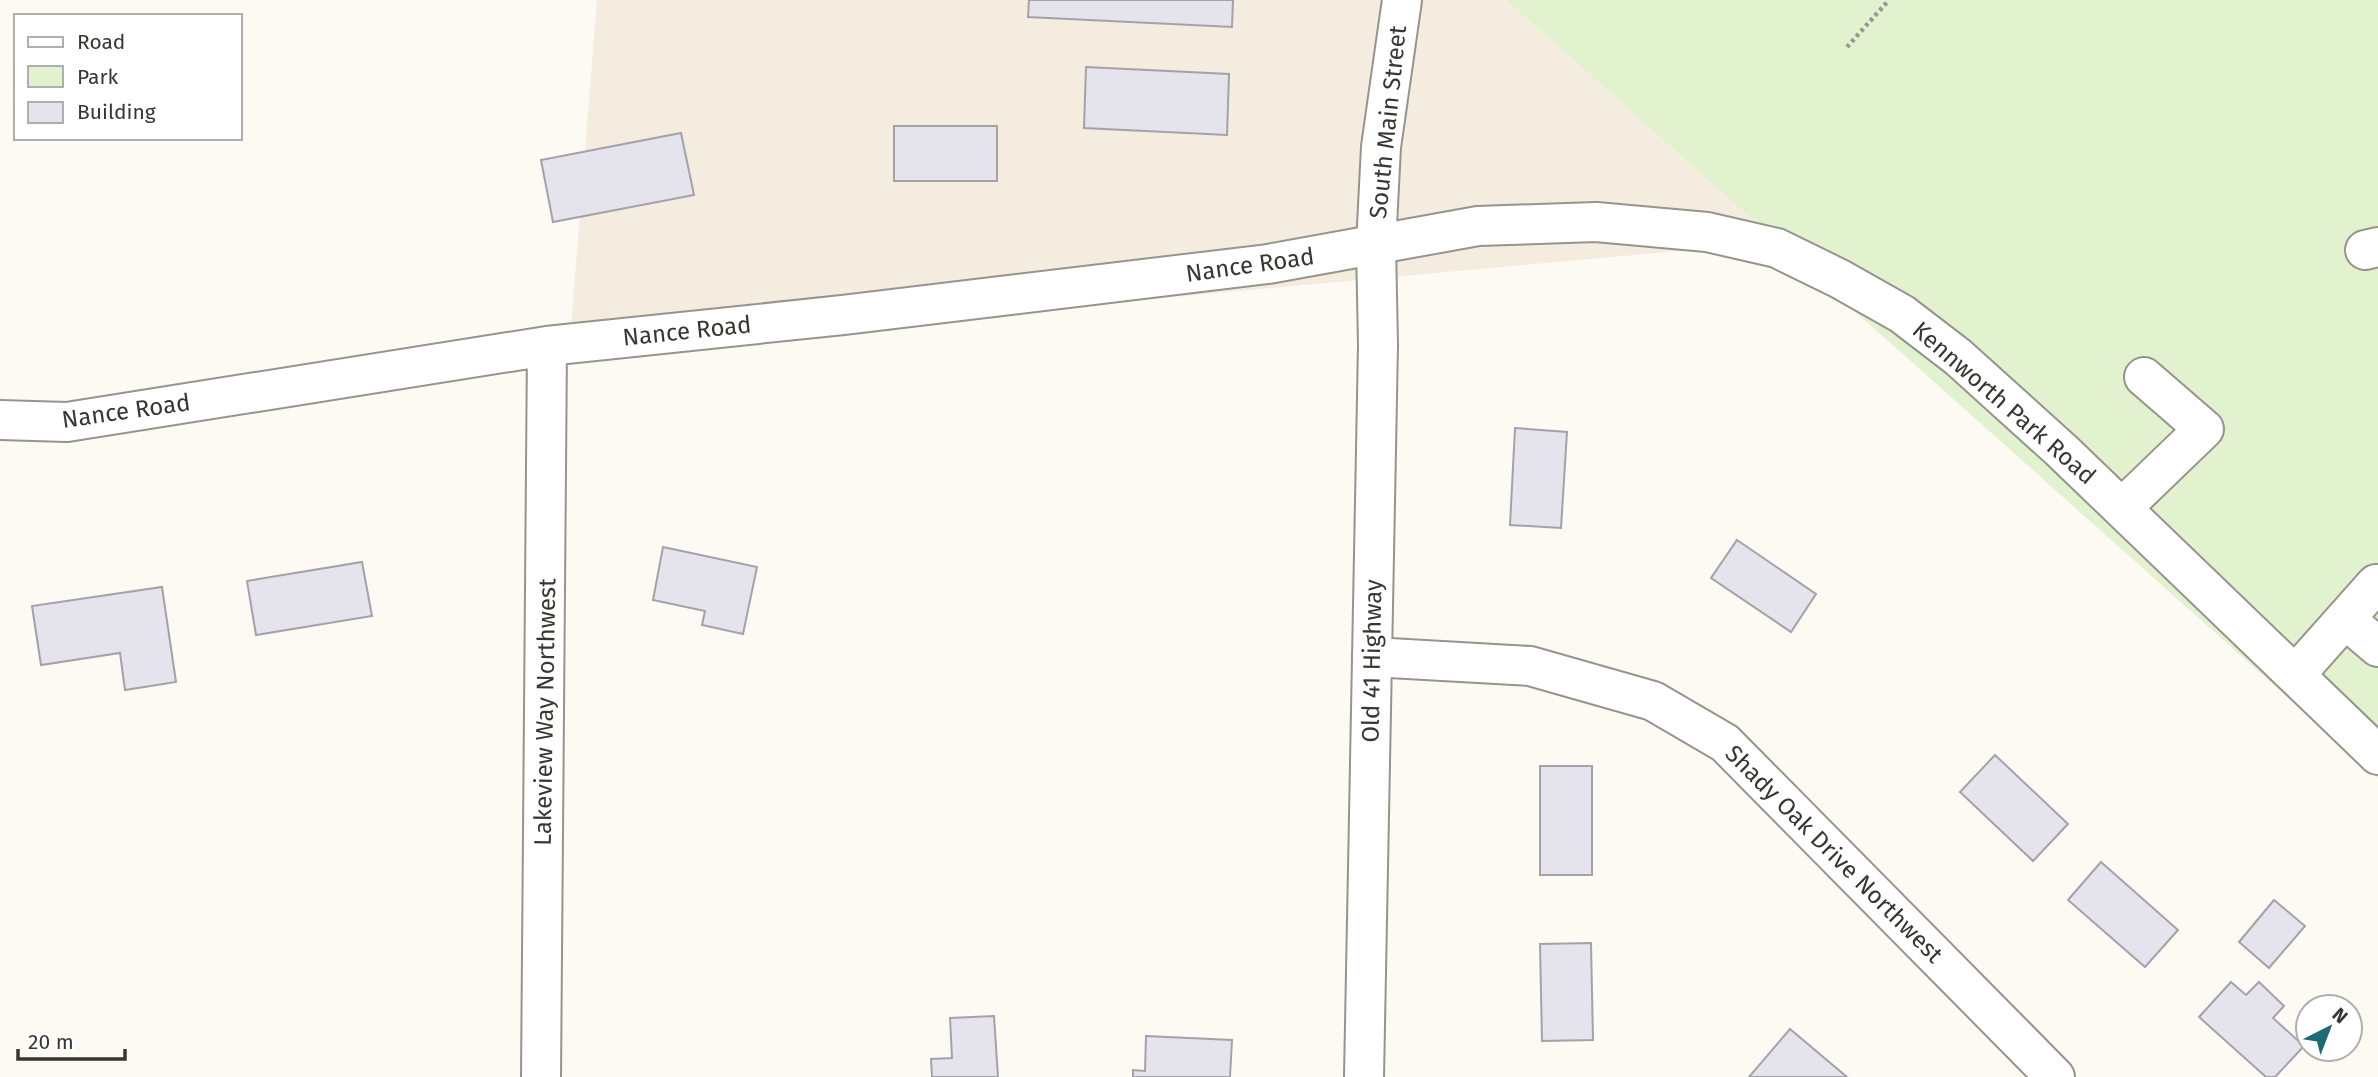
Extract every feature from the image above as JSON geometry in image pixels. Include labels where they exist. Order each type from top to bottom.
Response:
[{"type":"street","name":"South Main Street","points":[[1376,245],[1381,147],[1402,0]]},
{"type":"street","name":"Kennworth Park Road","points":[[1376,245],[1478,226],[1596,222],[1707,232],[1777,248],[1840,279],[1902,314],[1958,357],[2122,508],[2378,755]]},
{"type":"street","name":"Nance Road","points":[[0,420],[67,422],[547,346],[843,315],[1268,264],[1376,245]]},
{"type":"street","name":"Old 41 Highway","points":[[1364,1077],[1378,345],[1376,245]]},
{"type":"street","name":"Lakeview Way Northwest","points":[[541,1077],[547,346]]},
{"type":"street","points":[[2122,508],[2204,429],[2144,377]]},
{"type":"street","points":[[2295,675],[2376,584]]},
{"type":"street","points":[[2345,619],[2378,647]]},
{"type":"street","name":"Shady Oak Drive Northwest","points":[[1372,657],[1530,666],[1653,701],[1725,743],[2055,1077]]},
{"type":"path","points":[[1847,47],[1889,0]]},
{"type":"shaded area","points":[[597,0],[1506,0],[1777,242],[569,352]]},
{"type":"green space","points":[[1506,0],[2378,0],[2378,778]]},
{"type":"building","points":[[1029,0],[1233,0],[1232,27],[1028,17]]},
{"type":"building","points":[[1086,67],[1229,74],[1227,135],[1084,128]]},
{"type":"building","points":[[894,126],[997,126],[997,181],[894,181]]},
{"type":"building","points":[[681,133],[694,195],[553,222],[541,160]]},
{"type":"building","points":[[1515,428],[1567,432],[1561,528],[1510,525]]},
{"type":"building","points":[[1737,540],[1816,594],[1791,632],[1711,578]]},
{"type":"building","points":[[663,547],[757,567],[743,634],[702,625],[705,611],[653,600]]},
{"type":"building","points":[[362,562],[372,616],[256,635],[247,581]]},
{"type":"building","points":[[162,587],[176,682],[125,690],[120,653],[41,665],[32,606]]},
{"type":"building","points":[[1995,755],[2068,824],[2033,861],[1960,792]]},
{"type":"building","points":[[1540,766],[1592,766],[1592,875],[1540,875]]},
{"type":"building","points":[[2101,862],[2178,930],[2145,967],[2068,900]]},
{"type":"building","points":[[2274,900],[2305,926],[2269,968],[2239,942]]},
{"type":"building","points":[[1591,943],[1593,1040],[1542,1041],[1540,944]]},
{"type":"building","points":[[2231,982],[2246,995],[2259,982],[2284,1006],[2273,1018],[2294,1037],[2294,1057],[2275,1077],[2266,1077],[2199,1017]]},
{"type":"building","points":[[994,1016],[998,1077],[932,1077],[931,1059],[952,1058],[950,1018]]},
{"type":"building","points":[[1790,1029],[1847,1077],[1749,1077]]},
{"type":"building","points":[[1146,1036],[1232,1040],[1230,1077],[1133,1077],[1133,1070],[1145,1071]]}]
